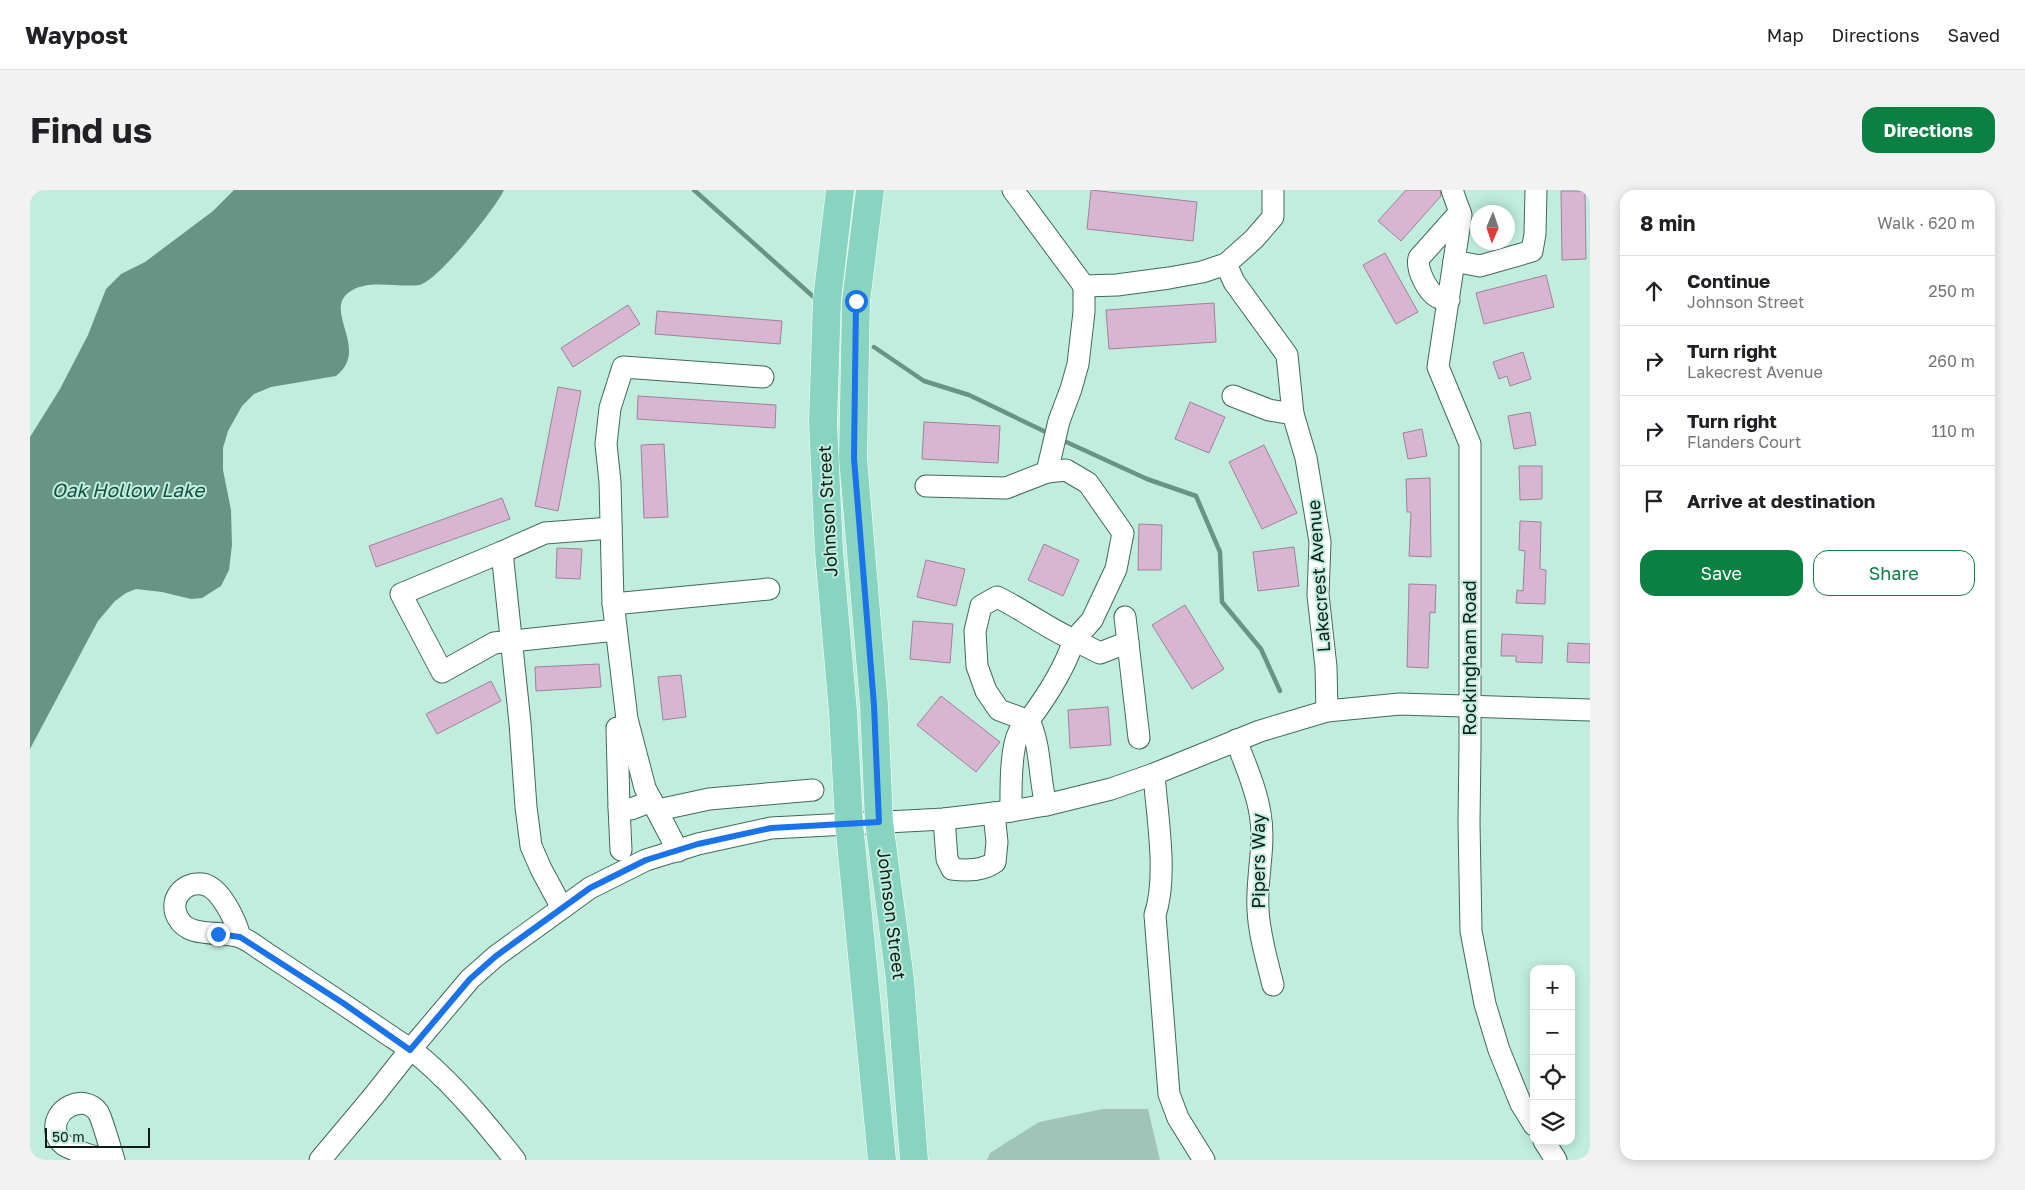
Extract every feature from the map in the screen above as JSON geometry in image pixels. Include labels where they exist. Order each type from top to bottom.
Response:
[{"type":"main road","name":"Johnson Street","points":[[840,190],[827,300],[823,417],[829,552],[843,712],[849,823],[882,1160]]},
{"type":"main road","name":"Johnson Street","points":[[870,190],[856,301],[854,458],[874,705],[879,822],[900,980],[914,1160]]},
{"type":"street","points":[[1013,190],[1084,286],[1084,312],[1078,364],[1059,421],[1047,472]]},
{"type":"street","points":[[1084,286],[1117,285],[1169,278],[1202,272],[1226,264],[1254,239],[1273,217],[1273,190]]},
{"type":"street","points":[[1454,261],[1480,266],[1532,250],[1536,234],[1536,190]]},
{"type":"street","points":[[1449,300],[1436,296],[1423,279],[1417,265],[1419,258],[1458,198]]},
{"type":"street","name":"Rockingham Road","points":[[1458,198],[1461,215],[1438,367],[1470,444],[1469,823],[1471,931],[1485,1004],[1499,1050],[1522,1104],[1530,1117]]},
{"type":"street","name":"Lakecrest Avenue","points":[[1226,264],[1238,288],[1287,354],[1293,414],[1306,458],[1320,542],[1318,595],[1326,667],[1327,711]]},
{"type":"street","points":[[678,851],[645,788],[627,720],[613,604],[610,482],[606,444],[610,408],[623,366],[763,377]]},
{"type":"street","points":[[1233,396],[1270,410],[1293,414]]},
{"type":"street","points":[[926,486],[1006,488],[1047,472],[1066,470],[1088,483],[1124,533],[1116,569],[1092,620],[1074,640],[1065,661],[1029,721],[1020,730],[1002,812],[995,862],[988,868],[964,871],[952,869],[947,859],[944,819]]},
{"type":"street","points":[[611,528],[545,533],[401,594],[442,672],[494,643],[616,630]]},
{"type":"street","points":[[502,552],[531,846],[562,908]]},
{"type":"street","points":[[613,604],[768,589]]},
{"type":"street","points":[[1046,805],[1041,784],[1034,732],[1029,721],[999,710],[986,691],[977,666],[975,631],[982,606],[997,597],[1020,608],[1053,631],[1100,653],[1128,642]]},
{"type":"street","points":[[1125,617],[1139,738]]},
{"type":"street","points":[[320,1160],[470,979],[496,956],[590,888],[646,860],[698,844],[771,828],[944,819],[1046,805],[1111,789],[1154,774],[1260,730],[1327,711],[1400,704],[1590,710]]},
{"type":"street","points":[[617,728],[620,850]]},
{"type":"street","name":"Pipers Way","points":[[1236,740],[1255,791],[1260,814],[1262,832],[1258,881],[1258,911],[1273,985]]},
{"type":"street","points":[[1154,774],[1162,878],[1160,899],[1155,915],[1169,1094],[1178,1118],[1204,1160]]},
{"type":"street","points":[[619,807],[631,809],[813,790]]},
{"type":"street","points":[[240,937],[343,1003],[423,1059],[478,1114],[516,1160]]},
{"type":"street","points":[[104,1160],[62,1144],[57,1135],[56,1128],[58,1115],[63,1110],[72,1105],[80,1104],[90,1106],[98,1112],[114,1160]]},
{"type":"street","points":[[1547,1145],[1556,1160]]},
{"type":"shaded area","points":[[1103,1109],[1148,1109],[1160,1160],[987,1160],[990,1153],[1039,1122]]},
{"type":"water","name":"Oak Hollow Lake","points":[[234,190],[504,190],[465,244],[439,272],[427,281],[411,286],[364,286],[355,288],[348,293],[342,301],[341,310],[349,355],[345,366],[336,376],[271,387],[254,394],[242,406],[228,431],[223,448],[223,470],[231,510],[232,545],[229,570],[221,586],[202,598],[191,599],[162,592],[136,589],[115,601],[98,621],[30,749],[30,437],[60,389],[88,335],[106,289],[121,274],[145,262],[213,211]]},
{"type":"building","points":[[1091,190],[1197,202],[1193,241],[1087,229]]},
{"type":"building","points":[[1406,190],[1440,190],[1441,196],[1401,241],[1378,221]]},
{"type":"building","points":[[1561,191],[1585,191],[1586,259],[1562,260]]},
{"type":"building","points":[[1385,253],[1418,312],[1396,324],[1363,265]]},
{"type":"building","points":[[1546,275],[1554,307],[1484,324],[1476,293]]},
{"type":"building","points":[[1214,303],[1216,342],[1109,349],[1106,310]]},
{"type":"building","points":[[628,305],[640,324],[573,367],[561,348]]},
{"type":"building","points":[[657,311],[782,321],[780,344],[655,334]]},
{"type":"building","points":[[1523,352],[1531,379],[1510,386],[1507,376],[1499,379],[1493,362]]},
{"type":"building","points":[[558,387],[581,391],[558,511],[535,506]]},
{"type":"building","points":[[638,396],[776,405],[775,428],[637,419]]},
{"type":"building","points":[[1190,402],[1225,417],[1209,453],[1175,439]]},
{"type":"building","points":[[1530,412],[1536,445],[1514,449],[1508,416]]},
{"type":"building","points":[[924,422],[1000,426],[998,463],[922,459]]},
{"type":"building","points":[[1422,429],[1427,456],[1408,459],[1403,433]]},
{"type":"building","points":[[664,444],[668,517],[644,518],[641,445]]},
{"type":"building","points":[[1264,445],[1297,513],[1262,529],[1229,462]]},
{"type":"building","points":[[1519,466],[1542,466],[1542,499],[1520,500]]},
{"type":"building","points":[[1430,478],[1431,557],[1409,556],[1411,512],[1407,512],[1406,479]]},
{"type":"building","points":[[502,498],[510,519],[376,567],[369,546]]},
{"type":"building","points":[[1520,521],[1541,522],[1540,569],[1546,570],[1545,604],[1516,603],[1517,590],[1523,591],[1525,551],[1519,550]]},
{"type":"building","points":[[1139,524],[1162,525],[1161,570],[1138,570]]},
{"type":"building","points":[[1044,544],[1079,560],[1063,596],[1028,580]]},
{"type":"building","points":[[1294,547],[1299,586],[1258,591],[1253,552]]},
{"type":"building","points":[[557,548],[582,549],[580,579],[556,578]]},
{"type":"building","points":[[926,560],[965,569],[956,606],[917,597]]},
{"type":"building","points":[[1409,584],[1436,585],[1435,613],[1430,612],[1428,668],[1407,667]]},
{"type":"building","points":[[1185,605],[1224,669],[1192,689],[1152,625]]},
{"type":"building","points":[[913,621],[953,624],[950,663],[910,659]]},
{"type":"building","points":[[1502,634],[1543,636],[1542,663],[1516,662],[1516,656],[1501,656]]},
{"type":"building","points":[[1568,643],[1590,644],[1590,663],[1567,662]]},
{"type":"building","points":[[599,664],[601,687],[536,691],[535,667]]},
{"type":"building","points":[[681,675],[686,717],[663,720],[658,677]]},
{"type":"building","points":[[491,681],[501,701],[437,734],[426,714]]},
{"type":"building","points":[[941,696],[1000,742],[976,772],[917,725]]},
{"type":"building","points":[[1108,707],[1111,745],[1070,748],[1068,710]]},
{"type":"waterway","points":[[694,190],[817,300]]},
{"type":"waterway","points":[[874,347],[924,381],[969,395],[1050,434]]},
{"type":"waterway","points":[[1062,440],[1147,479],[1196,496],[1220,552],[1222,602],[1261,649],[1280,691]]},
{"type":"route","points":[[218,934],[240,937],[343,1003],[410,1050],[470,979],[496,956],[590,888],[646,860],[698,844],[771,828],[879,822],[874,705],[854,458],[856,301]]}]
